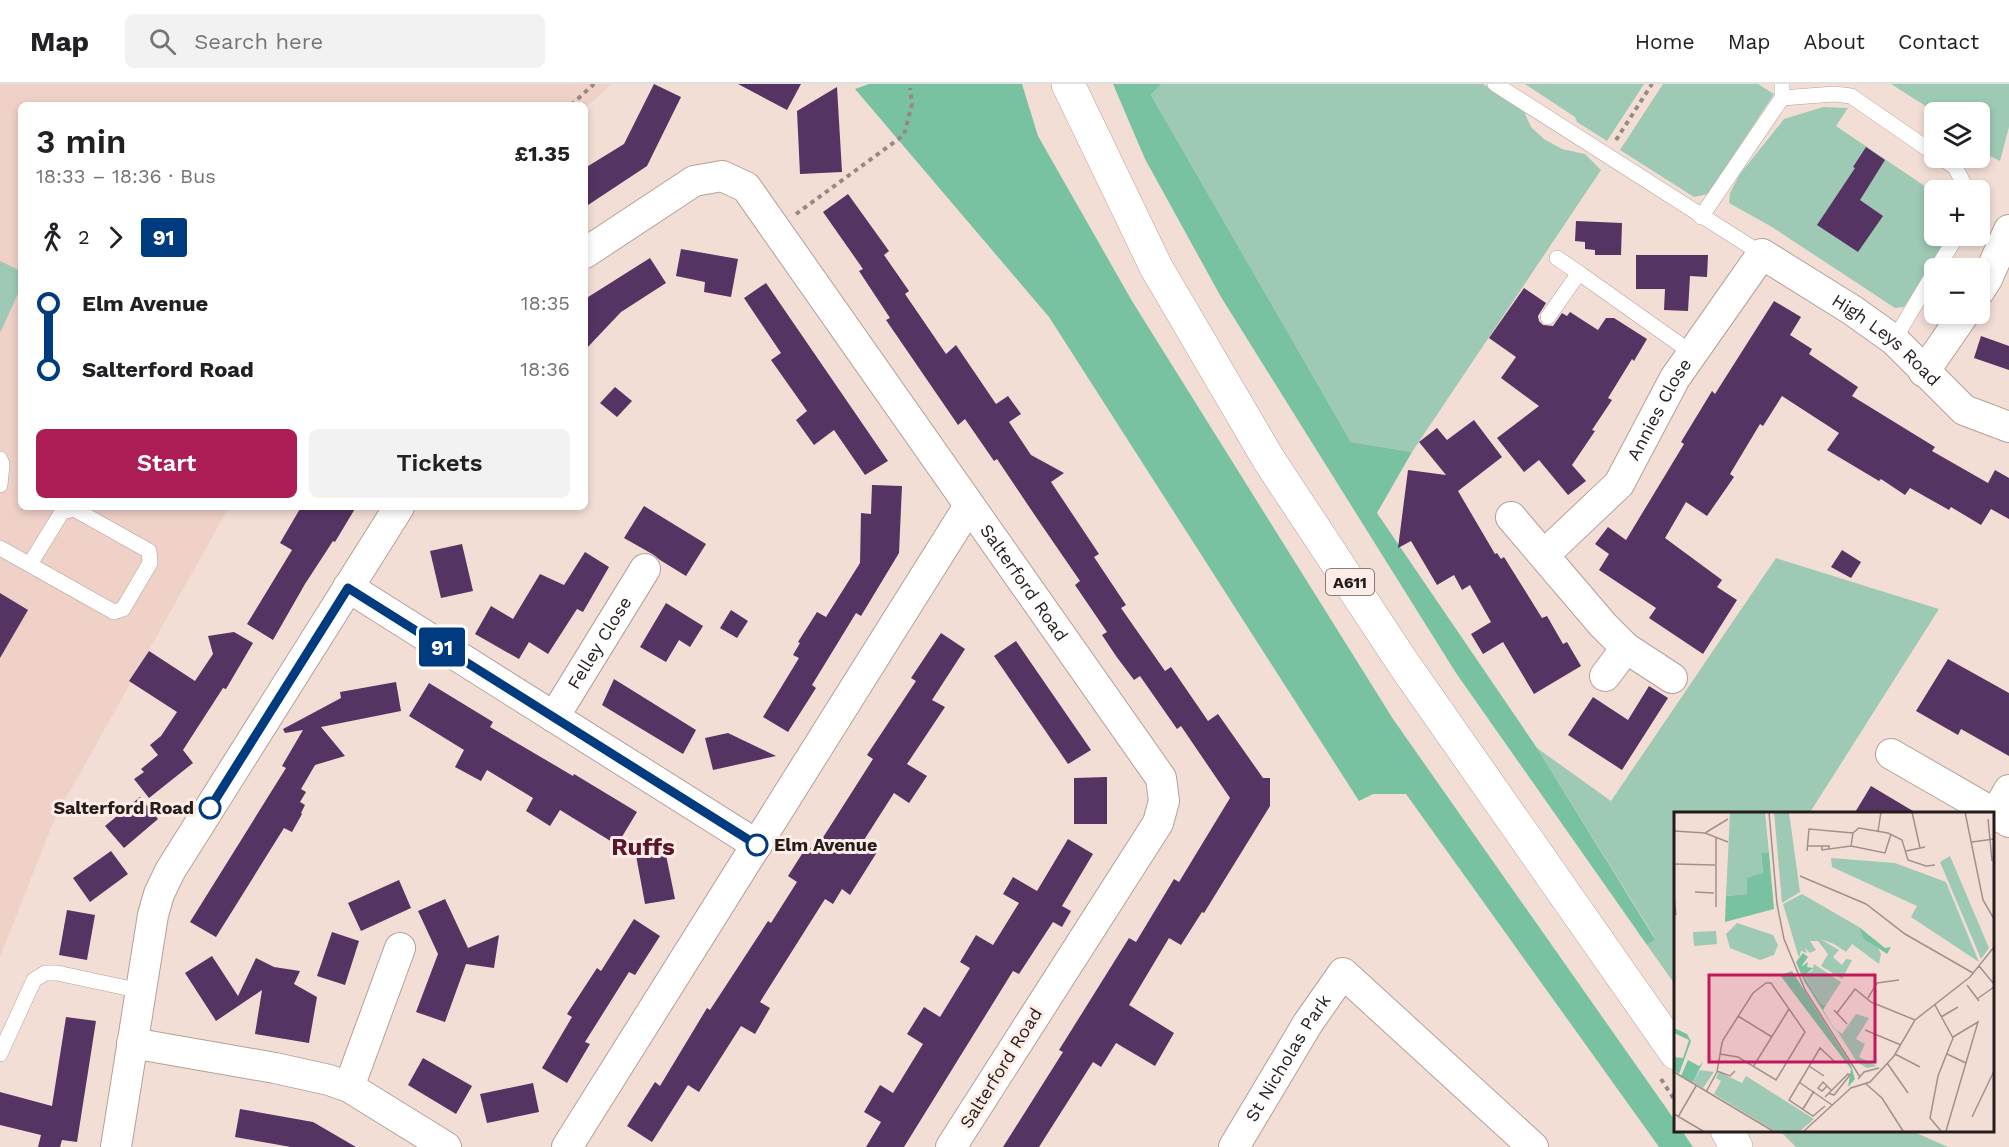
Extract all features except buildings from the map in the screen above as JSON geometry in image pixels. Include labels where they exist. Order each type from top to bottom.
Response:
[{"type":"main road","name":"A611","points":[[1068,84],[1156,267],[1269,460],[1402,663],[1674,1050]]},
{"type":"street","name":"Salterford Road","points":[[588,251],[694,181],[722,176],[746,187],[1161,778],[1164,801],[1158,823],[951,1147]]},
{"type":"street","points":[[1990,272],[2009,230]]},
{"type":"street","name":"High Leys Road","points":[[1762,254],[1852,310],[1894,340],[1964,410],[2009,427]]},
{"type":"street","name":"Annies Close","points":[[1544,555],[1619,484],[1675,378],[1762,254]]},
{"type":"street","points":[[1924,372],[1957,324]]},
{"type":"street","points":[[567,1147],[969,506]]},
{"type":"street","points":[[116,1147],[153,915],[159,894],[170,871],[397,510]]},
{"type":"street","points":[[1511,516],[1603,625],[1626,648],[1672,678]]},
{"type":"street","name":"Felley Close","points":[[554,717],[645,569]]},
{"type":"street","points":[[348,588],[757,845]]},
{"type":"street","points":[[1605,676],[1626,648]]},
{"type":"street","points":[[1891,754],[2004,809]]},
{"type":"street","points":[[349,1087],[400,948]]},
{"type":"street","name":"St Nicholas Park","points":[[1234,1147],[1308,1023],[1343,972],[1533,1147]]},
{"type":"street","points":[[132,1044],[275,1068],[329,1080],[349,1087],[446,1147]]},
{"type":"lane","points":[[1495,84],[1762,254]]},
{"type":"lane","points":[[1701,217],[1782,91],[1851,96],[1924,146]]},
{"type":"lane","points":[[1557,258],[1692,354]]},
{"type":"lane","points":[[1548,317],[1579,273]]},
{"type":"lane","points":[[1894,340],[1924,290]]},
{"type":"lane","points":[[0,459],[2,464],[0,485]]},
{"type":"lane","points":[[30,564],[62,512],[70,510]]},
{"type":"lane","points":[[0,548],[114,612],[123,609],[150,563],[149,551],[76,510]]},
{"type":"lane","points":[[0,1054],[33,980],[45,973],[57,973],[141,991]]},
{"type":"path","points":[[574,102],[594,84]]},
{"type":"path","points":[[1606,156],[1652,84]]},
{"type":"path","points":[[776,229],[904,135],[912,104],[909,85]]},
{"type":"shaded area","points":[[0,84],[612,84],[588,105],[588,102],[18,102],[18,510],[227,510],[55,818],[0,957]]},
{"type":"green space","points":[[869,84],[1022,84],[1038,136],[1132,301],[1393,719],[1674,1119],[1674,1132],[1683,1132],[1693,1147],[1659,1147],[1406,794],[1373,794],[1359,801],[1049,317],[855,89]]},
{"type":"green space","points":[[1113,84],[1161,84],[1151,95],[1351,442],[1412,452],[1377,513],[1537,748],[1655,939],[1647,945],[1456,673],[1221,297],[1145,159]]},
{"type":"green space","points":[[1161,84],[1483,84],[1522,107],[1531,127],[1544,139],[1562,149],[1585,154],[1601,170],[1412,452],[1351,442],[1151,95]]},
{"type":"green space","points":[[1525,84],[1644,84],[1607,141]]},
{"type":"green space","points":[[1663,84],[1758,84],[1774,94],[1708,194],[1694,197],[1620,150]]},
{"type":"green space","points":[[1891,84],[2009,84],[2009,127],[2000,161],[1990,156],[1990,102],[1924,102],[1924,105]]},
{"type":"green space","points":[[1823,107],[1848,108],[1836,126],[1924,186],[1924,246],[1944,246],[1936,258],[1924,258],[1924,277],[1904,307],[1895,308],[1772,227],[1729,203],[1730,193],[1740,174],[1784,119]]},
{"type":"green space","points":[[0,261],[18,270],[18,294],[0,333]]},
{"type":"green space","points":[[1776,558],[1939,609],[1810,812],[1674,812],[1674,983],[1647,945],[1655,938],[1537,748],[1611,801]]},
{"type":"green space","points":[[1781,1132],[1914,1132],[1948,1147],[1796,1147]]},
{"type":"bus line","name":"91","points":[[210,808],[348,588],[757,845]]},
{"type":"place","name":"Salterford Road","points":[[210,808]]},
{"type":"place","name":"Elm Avenue","points":[[757,845]]},
{"type":"district","name":"Ruffs","points":[[643,847]]}]
